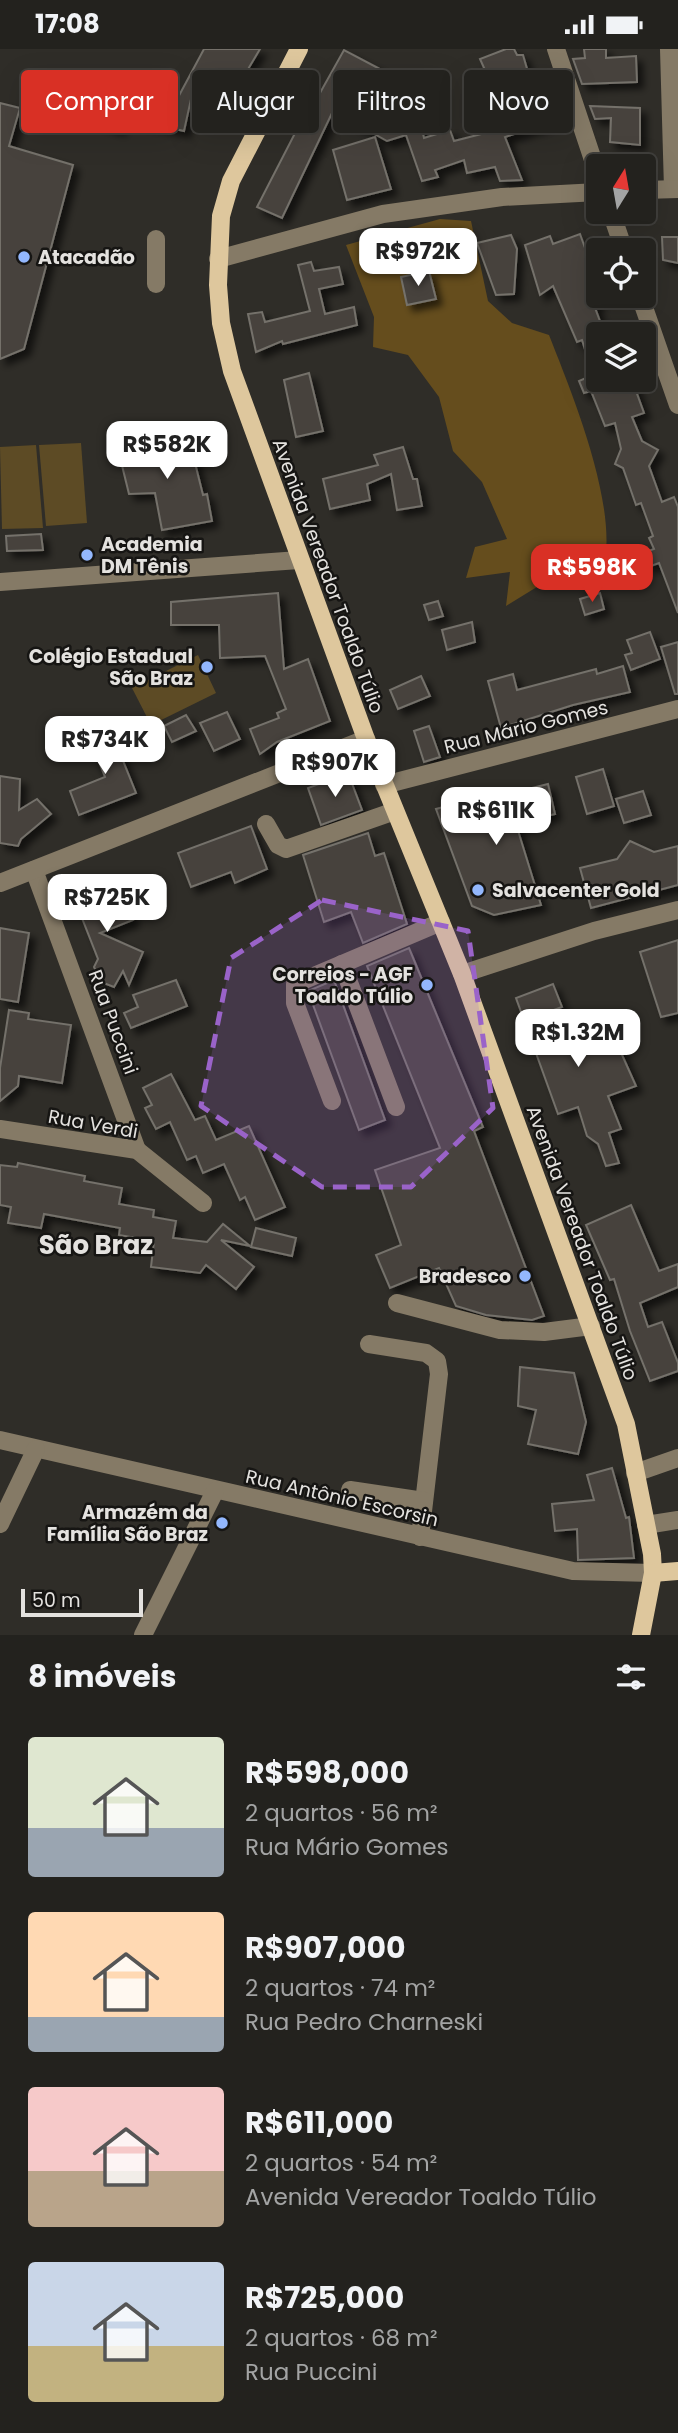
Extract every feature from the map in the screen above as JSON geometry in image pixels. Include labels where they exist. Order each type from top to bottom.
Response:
[{"type":"main road","name":"Avenida Vereador Toaldo Túlio","points":[[299,49],[231,181],[221,216],[218,259],[221,323],[232,371],[299,560],[384,785],[462,974],[626,1424],[653,1573],[641,1635]]},
{"type":"main road","name":"Rua Antônio Escorsin","points":[[653,1573],[678,1571]]},
{"type":"street","points":[[556,49],[591,154]]},
{"type":"street","points":[[656,190],[676,189],[668,49]]},
{"type":"street","points":[[218,259],[383,214],[502,197],[586,193]]},
{"type":"street","points":[[156,239],[156,284]]},
{"type":"street","points":[[644,308],[678,405]]},
{"type":"street","points":[[0,582],[299,560]]},
{"type":"street","name":"Rua Mário Gomes","points":[[384,785],[678,709]]},
{"type":"street","points":[[0,883],[366,739]]},
{"type":"street","points":[[266,824],[278,845],[295,848],[395,811]]},
{"type":"street","name":"Rua Puccini","points":[[34,870],[137,1150]]},
{"type":"street","points":[[462,974],[594,931],[678,910]]},
{"type":"street","points":[[332,1101],[294,991],[300,980],[441,922]]},
{"type":"street","points":[[342,964],[396,1107]]},
{"type":"street","name":"Rua Verdi","points":[[0,1129],[137,1150],[203,1203]]},
{"type":"street","points":[[397,1303],[512,1331],[544,1332],[591,1326]]},
{"type":"street","points":[[369,1344],[426,1353],[437,1361],[439,1374],[420,1537]]},
{"type":"street","name":"Rua Antônio Escorsin","points":[[0,1440],[573,1571],[653,1573]]},
{"type":"street","points":[[0,1524],[36,1449]]},
{"type":"street","points":[[635,1473],[678,1458]]},
{"type":"street","points":[[350,1490],[424,1501]]},
{"type":"street","points":[[143,1635],[215,1491]]},
{"type":"street","points":[[646,1525],[678,1520]]},
{"type":"highlighted area","points":[[322,900],[468,931],[493,1108],[411,1187],[322,1187],[201,1106],[231,958]]},
{"type":"shaded area","points":[[440,219],[471,221],[488,301],[512,323],[549,335],[583,425],[602,497],[606,531],[605,561],[597,586],[558,574],[506,606],[510,572],[466,578],[475,547],[507,539],[482,482],[453,451],[439,397],[408,355],[373,347],[374,317],[346,245]]},
{"type":"shaded area","points":[[81,443],[87,523],[46,526],[39,445]]},
{"type":"shaded area","points":[[36,445],[43,528],[2,529],[0,447]]},
{"type":"shaded area","points":[[198,655],[216,693],[151,725],[132,688]]},
{"type":"building","points":[[204,49],[260,49],[248,70],[193,70]]},
{"type":"building","points":[[506,49],[514,49],[517,55],[523,55],[527,70],[485,70],[480,59]]},
{"type":"building","points":[[584,49],[606,49],[606,58],[636,56],[637,82],[582,84],[573,59],[585,58]]},
{"type":"building","points":[[344,50],[382,70],[333,70],[333,111],[282,218],[257,207],[295,133],[319,133],[319,95]]},
{"type":"building","points":[[192,71],[192,95],[184,131],[178,130],[178,97]]},
{"type":"building","name":"Atacadão","points":[[0,103],[20,108],[9,146],[73,165],[24,349],[0,359]]},
{"type":"building","points":[[590,106],[640,108],[640,145],[610,142],[611,118],[595,119]]},
{"type":"building","points":[[450,130],[454,141],[485,133],[517,133],[505,137],[522,180],[500,181],[495,167],[467,173],[464,160],[435,170],[438,177],[422,181],[406,135],[387,141],[373,133],[423,133],[424,138],[450,133]]},
{"type":"building","points":[[375,137],[391,189],[347,200],[333,150]]},
{"type":"building","points":[[580,234],[586,251],[586,308],[595,308],[600,322],[586,322],[586,353],[582,340],[577,342],[553,286],[540,295],[525,245],[550,236],[553,244]]},
{"type":"building","points":[[511,235],[517,249],[514,294],[496,295],[477,243]]},
{"type":"building","points":[[662,237],[678,237],[678,263],[663,260]]},
{"type":"building","points":[[311,262],[314,271],[339,267],[343,284],[319,289],[325,314],[354,307],[357,325],[283,344],[282,341],[256,352],[248,314],[262,312],[265,322],[310,311],[298,265]]},
{"type":"building","points":[[429,271],[436,299],[407,305],[401,277]]},
{"type":"building","points":[[309,373],[323,431],[296,437],[284,380]]},
{"type":"building","points":[[586,378],[588,392],[584,393],[579,381]]},
{"type":"building","points":[[591,392],[636,392],[644,413],[632,417],[642,441],[658,450],[649,466],[662,502],[674,497],[678,507],[678,613],[659,563],[648,567],[643,553],[654,549],[649,538],[653,536],[641,503],[636,505],[623,468],[615,464],[621,449],[615,423],[605,426]]},
{"type":"building","points":[[188,435],[203,495],[207,494],[212,521],[162,530],[155,493],[129,494],[116,441],[135,439],[138,451],[176,445],[175,436]]},
{"type":"building","points":[[403,447],[413,479],[417,479],[422,506],[397,510],[391,474],[367,484],[370,500],[330,509],[323,479],[378,465],[374,455]]},
{"type":"building","points":[[41,534],[43,550],[7,551],[6,536]]},
{"type":"building","points":[[278,593],[284,669],[308,659],[330,721],[277,742],[260,754],[250,729],[279,718],[277,713],[286,709],[265,656],[220,658],[219,625],[171,625],[171,602]]},
{"type":"building","points":[[600,593],[604,609],[585,615],[580,599]]},
{"type":"building","points":[[438,601],[443,616],[429,620],[424,605]]},
{"type":"building","points":[[472,622],[475,642],[447,650],[442,630]]},
{"type":"building","points":[[650,632],[660,659],[631,670],[625,655],[632,653],[627,640]]},
{"type":"building","points":[[678,642],[678,694],[675,694],[661,647]]},
{"type":"building","points":[[623,666],[630,692],[573,705],[501,728],[488,681],[513,674],[517,690],[596,669],[597,674]]},
{"type":"building","points":[[421,676],[430,696],[398,709],[390,690]]},
{"type":"building","points":[[227,712],[240,739],[214,751],[200,723]]},
{"type":"building","points":[[186,715],[196,731],[172,742],[164,726]]},
{"type":"building","points":[[109,726],[136,793],[79,815],[70,791],[105,777],[88,734]]},
{"type":"building","points":[[429,726],[440,757],[424,762],[414,731]]},
{"type":"building","points":[[603,769],[614,806],[587,814],[576,777]]},
{"type":"building","points":[[348,773],[362,810],[321,825],[308,788]]},
{"type":"building","points":[[0,776],[20,779],[19,810],[37,799],[51,814],[21,839],[18,846],[0,843]]},
{"type":"building","points":[[548,784],[555,814],[516,824],[541,905],[494,915],[472,906],[436,809],[503,791],[504,795]]},
{"type":"building","points":[[643,791],[651,815],[624,823],[616,799]]},
{"type":"building","points":[[251,826],[267,869],[235,883],[231,872],[191,887],[178,853]]},
{"type":"building","points":[[368,833],[375,856],[384,853],[407,924],[363,943],[351,912],[324,922],[303,855]]},
{"type":"building","points":[[630,841],[654,852],[678,846],[678,885],[591,908],[580,868],[617,859]]},
{"type":"building","points":[[90,882],[98,902],[123,893],[133,920],[100,933],[143,952],[129,985],[123,971],[114,987],[101,982],[94,967],[98,959],[71,890]]},
{"type":"building","points":[[0,928],[29,933],[18,1002],[0,999]]},
{"type":"building","points":[[678,940],[678,1013],[661,1017],[640,952]]},
{"type":"building","points":[[409,948],[483,1127],[474,1131],[544,1316],[532,1320],[486,1315],[456,1306],[439,1268],[390,1288],[376,1255],[401,1245],[375,1170],[440,1148],[367,966]]},
{"type":"building","points":[[176,980],[187,1006],[131,1028],[124,1013],[138,1007],[133,995]]},
{"type":"building","points":[[334,980],[385,1120],[359,1130],[308,991]]},
{"type":"building","points":[[553,984],[562,1007],[543,1014],[569,1039],[610,1028],[636,1086],[608,1096],[621,1129],[609,1133],[619,1163],[606,1166],[598,1144],[587,1136],[578,1107],[558,1114],[516,998]]},
{"type":"building","points":[[9,1010],[29,1013],[28,1019],[71,1025],[62,1083],[19,1076],[18,1086],[0,1101],[0,1068]]},
{"type":"building","points":[[171,1074],[195,1120],[205,1116],[216,1140],[249,1126],[285,1207],[255,1220],[245,1197],[240,1200],[224,1164],[203,1173],[196,1156],[187,1160],[170,1122],[156,1129],[145,1108],[152,1105],[143,1088]]},
{"type":"building","points":[[18,1163],[85,1176],[84,1181],[122,1188],[119,1204],[154,1210],[153,1217],[176,1221],[173,1238],[207,1242],[223,1224],[250,1246],[221,1240],[254,1267],[236,1289],[206,1265],[200,1273],[151,1267],[154,1241],[119,1235],[120,1228],[44,1214],[41,1228],[8,1223],[11,1207],[0,1205],[0,1165],[17,1167]]},
{"type":"building","points":[[631,1205],[659,1271],[678,1264],[678,1287],[640,1303],[648,1327],[662,1322],[678,1363],[678,1371],[650,1381],[630,1331],[614,1279],[610,1280],[586,1225]]},
{"type":"building","points":[[256,1228],[296,1238],[292,1256],[251,1247]]},
{"type":"building","points":[[520,1367],[574,1373],[586,1422],[578,1454],[528,1444],[536,1410],[518,1406]]},
{"type":"building","points":[[612,1468],[626,1518],[629,1517],[634,1558],[578,1560],[577,1529],[555,1531],[552,1504],[594,1500],[587,1475]]},
{"type":"place","name":"Atacadão","points":[[24,257]]},
{"type":"place","name":"Academia DM Tênis","points":[[87,555]]},
{"type":"place","name":"Colégio Estadual São Braz","points":[[207,667]]},
{"type":"place","name":"Salvacenter Gold","points":[[478,890]]},
{"type":"place","name":"Correios - AGF Toaldo Túlio","points":[[427,985]]},
{"type":"place","name":"Bradesco","points":[[525,1276]]},
{"type":"place","name":"Armazém da Família São Braz","points":[[222,1523]]},
{"type":"district","name":"São Braz","points":[[96,1245]]}]
